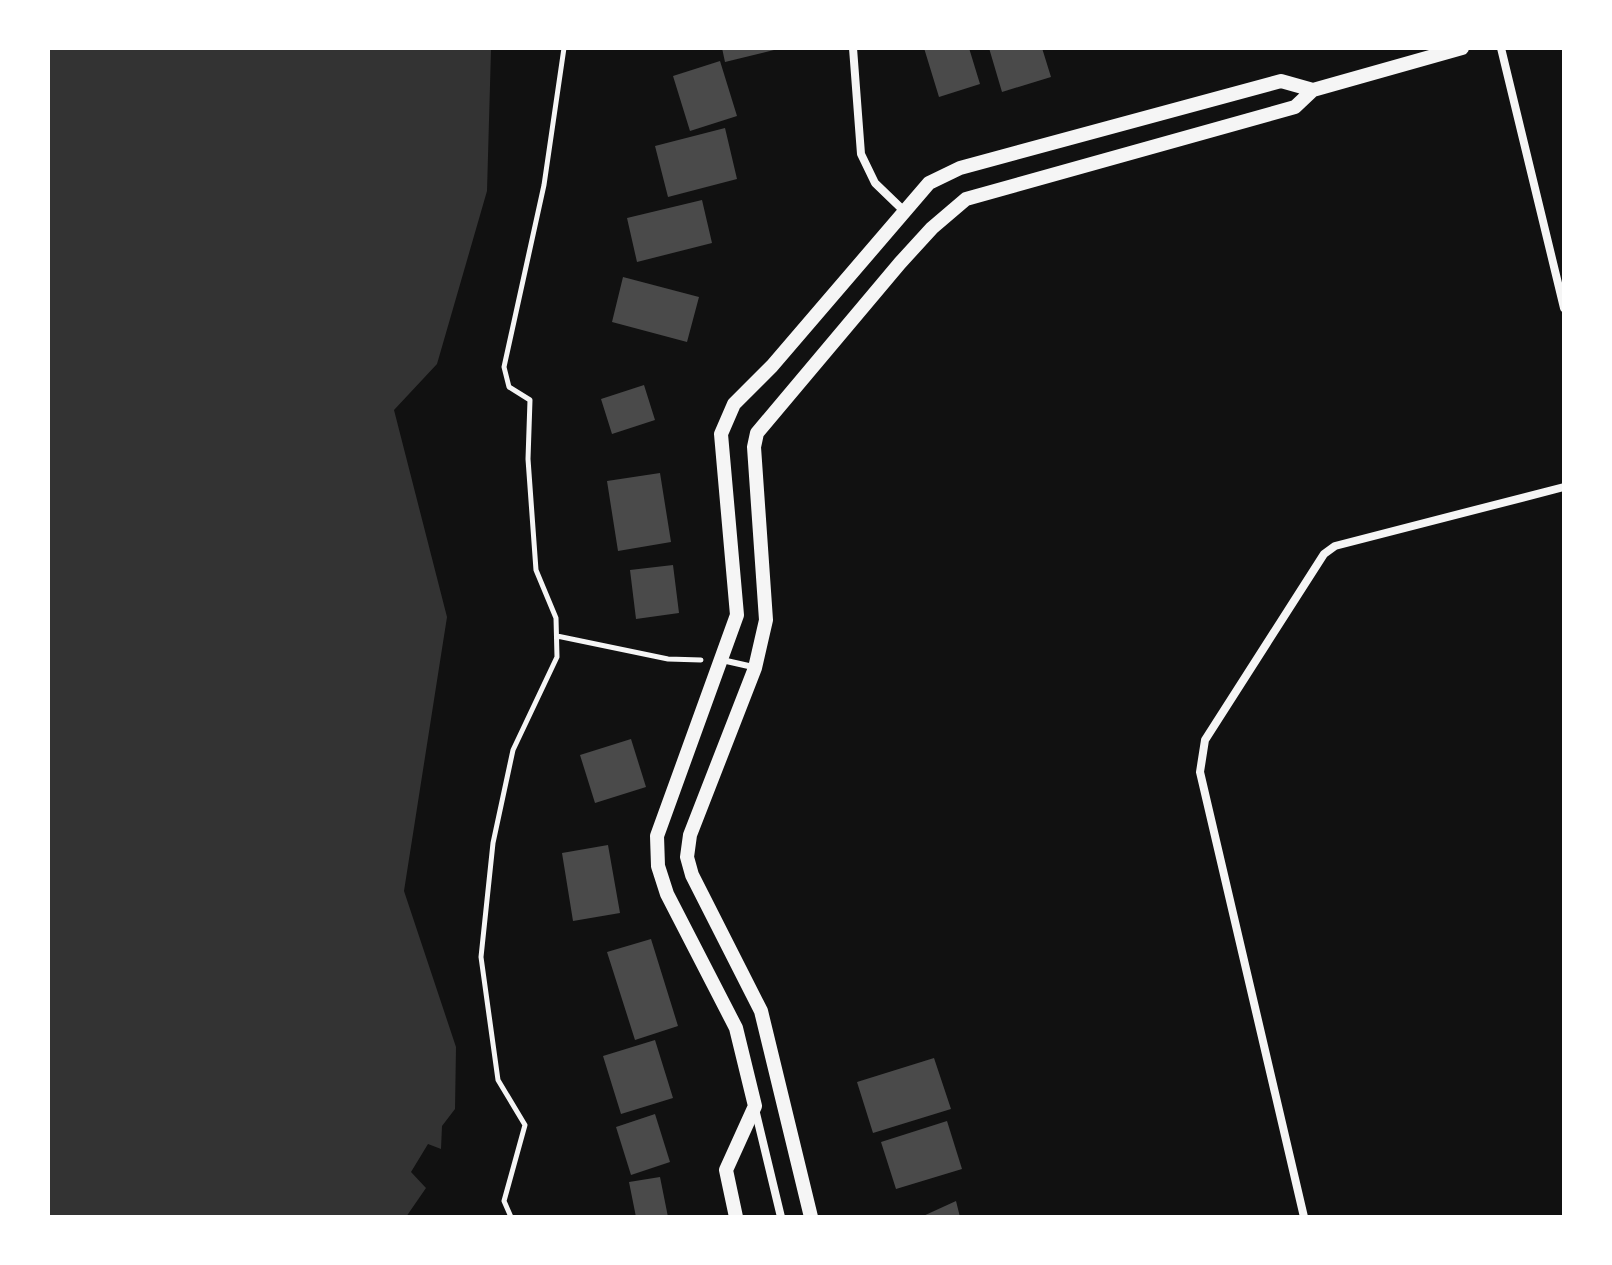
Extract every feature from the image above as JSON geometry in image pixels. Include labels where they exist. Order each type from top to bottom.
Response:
[{"type":"street","points":[[853,48],[861,154],[875,183],[903,210]]},
{"type":"street","points":[[811,1217],[761,1011],[692,875],[687,857],[690,835],[755,668],[766,620],[754,447],[757,433],[900,263],[966,199],[1295,107],[1313,90],[1462,48]]},
{"type":"street","points":[[1501,48],[1564,308]]},
{"type":"street","points":[[781,1217],[736,1028],[667,894],[658,866],[657,836],[666,806],[737,615],[721,434],[734,404],[772,366],[929,183],[960,168],[1281,81],[1313,90]]},
{"type":"street","points":[[1304,1217],[1200,772],[1205,740],[1324,554],[1335,546],[1564,487]]},
{"type":"street","points":[[736,1217],[726,1170],[755,1106]]},
{"type":"lane","points":[[722,660],[755,668]]},
{"type":"path","points":[[511,1217],[504,1201],[525,1125],[498,1080],[481,957],[493,843],[513,750],[557,657],[557,636],[556,618],[536,570],[528,459],[530,400],[509,387],[504,367],[544,185],[564,48]]},
{"type":"path","points":[[557,636],[668,659],[722,660]]},
{"type":"shaded area","points":[[48,48],[491,50],[487,191],[437,364],[394,410],[447,617],[404,891],[456,1047],[455,1109],[442,1126],[441,1149],[428,1144],[411,1172],[426,1188],[406,1217],[48,1217]]},
{"type":"building","points":[[722,48],[778,48],[778,49],[725,62]]},
{"type":"building","points":[[924,48],[969,48],[980,84],[939,97]]},
{"type":"building","points":[[989,48],[1042,48],[1051,77],[1002,92]]},
{"type":"building","points":[[720,61],[737,116],[690,131],[673,76]]},
{"type":"building","points":[[725,128],[737,179],[668,197],[655,146]]},
{"type":"building","points":[[702,200],[712,243],[637,262],[627,218]]},
{"type":"building","points":[[623,277],[699,297],[687,342],[612,322]]},
{"type":"building","points":[[644,385],[655,420],[612,434],[601,399]]},
{"type":"building","points":[[660,473],[671,542],[618,551],[607,481]]},
{"type":"building","points":[[673,565],[679,613],[636,619],[630,570]]},
{"type":"building","points":[[631,739],[646,787],[595,803],[580,755]]},
{"type":"building","points":[[608,845],[620,913],[573,921],[562,853]]},
{"type":"building","points":[[651,939],[678,1026],[635,1040],[607,952]]},
{"type":"building","points":[[655,1040],[673,1098],[621,1114],[603,1056]]},
{"type":"building","points":[[934,1058],[951,1109],[873,1133],[857,1082]]},
{"type":"building","points":[[655,1114],[670,1162],[631,1175],[616,1127]]},
{"type":"building","points":[[947,1121],[962,1169],[896,1189],[881,1142]]},
{"type":"building","points":[[660,1177],[668,1217],[636,1217],[629,1182]]},
{"type":"building","points":[[956,1201],[960,1217],[921,1217]]}]
